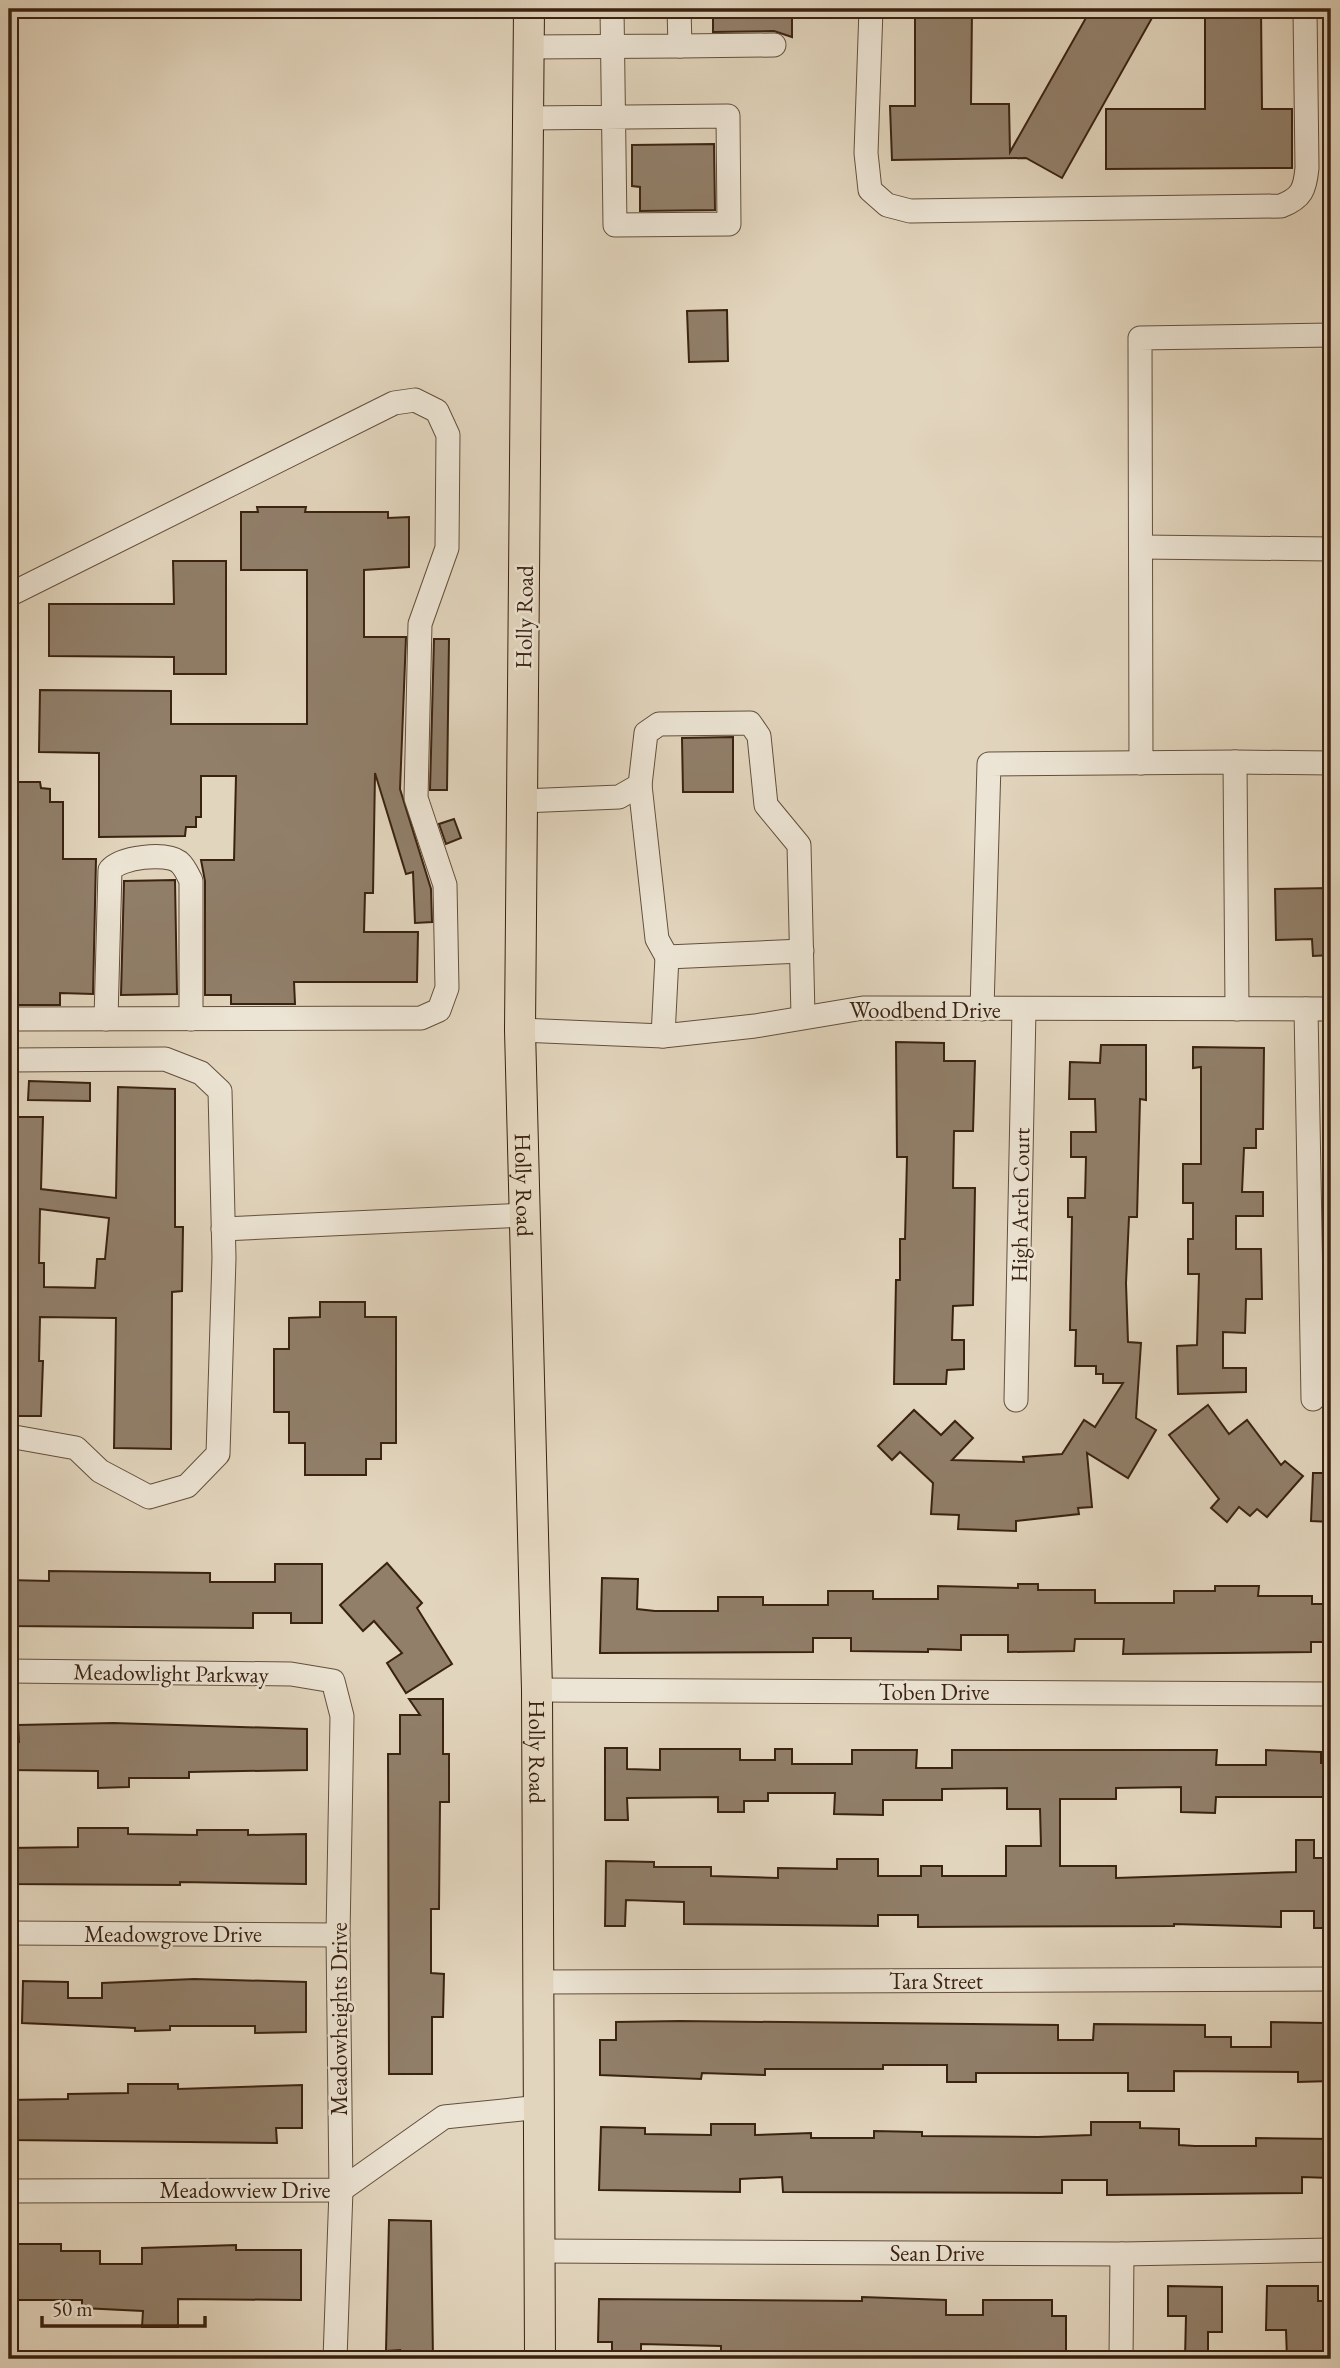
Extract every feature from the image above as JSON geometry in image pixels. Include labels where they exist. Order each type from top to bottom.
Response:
[{"type":"main road","name":"Holly Road","points":[[530,9],[520,1030],[537,1690],[542,2251],[540,2359]]},
{"type":"street","points":[[528,118],[613,117],[728,116],[729,224],[615,225],[613,117],[612,46],[612,9]]},
{"type":"street","points":[[679,9],[680,46]]},
{"type":"street","points":[[871,9],[866,153],[870,190],[887,205],[910,211],[1281,206],[1295,201],[1305,190],[1307,168],[1305,9]]},
{"type":"street","points":[[529,47],[774,45]]},
{"type":"street","points":[[1141,763],[1140,338],[1331,335]]},
{"type":"street","points":[[9,595],[394,403],[415,400],[437,411],[448,435],[447,548],[420,624],[416,798],[445,885],[447,988],[439,1010],[421,1018],[9,1019]]},
{"type":"street","points":[[1141,547],[1331,549]]},
{"type":"street","points":[[663,1036],[667,957],[657,939],[640,785],[646,733],[659,724],[750,723],[759,736],[766,805],[799,845],[803,1016]]},
{"type":"street","points":[[1235,762],[1237,1009]]},
{"type":"street","points":[[982,1009],[989,764],[1331,763]]},
{"type":"street","points":[[522,801],[620,797],[640,785]]},
{"type":"street","points":[[106,1019],[110,870],[116,863],[134,859],[169,858],[180,863],[191,881],[191,1019]]},
{"type":"street","points":[[667,957],[802,951]]},
{"type":"street","name":"Woodbend Drive","points":[[520,1030],[663,1036],[705,1033],[863,1008],[1331,1009]]},
{"type":"street","points":[[1306,1009],[1313,1399]]},
{"type":"street","name":"High Arch Court","points":[[1016,1401],[1024,1010]]},
{"type":"street","points":[[9,1060],[165,1059],[201,1073],[220,1091],[223,1229],[218,1454],[187,1486],[149,1497],[100,1471],[76,1448],[9,1436]]},
{"type":"street","points":[[223,1229],[525,1215]]},
{"type":"street","name":"Meadowlight Parkway","points":[[9,1671],[291,1674],[333,1681]]},
{"type":"street","name":"Meadowheights Drive","points":[[333,1681],[342,1716],[338,1935],[341,2190],[335,2359]]},
{"type":"street","name":"Toben Drive","points":[[537,1690],[1331,1694]]},
{"type":"street","name":"Meadowgrove Drive","points":[[9,1933],[338,1935]]},
{"type":"street","name":"Tara Street","points":[[540,1982],[1331,1979]]},
{"type":"street","name":"Meadowview Drive","points":[[9,2191],[341,2190],[444,2117],[541,2107]]},
{"type":"street","name":"Sean Drive","points":[[542,2251],[1122,2254],[1331,2250]]},
{"type":"street","points":[[1121,2359],[1122,2254]]},
{"type":"building","points":[[713,9],[792,9],[792,37],[774,31],[713,32]]},
{"type":"building","points":[[915,9],[972,9],[971,104],[1009,104],[1010,152],[1091,9],[1136,9],[1152,18],[1062,178],[1026,158],[892,160],[890,106],[915,106]]},
{"type":"building","points":[[1205,9],[1261,9],[1262,109],[1292,109],[1292,168],[1106,169],[1106,109],[1205,109]]},
{"type":"building","points":[[714,144],[715,210],[640,211],[640,187],[632,186],[632,145]]},
{"type":"building","points":[[727,310],[728,361],[689,362],[687,311]]},
{"type":"building","points":[[257,507],[306,507],[305,512],[388,512],[388,518],[409,517],[409,567],[364,570],[364,637],[406,637],[400,789],[431,889],[432,922],[415,923],[413,872],[406,874],[375,773],[373,893],[365,893],[364,932],[418,932],[417,982],[294,982],[295,1004],[231,1004],[231,995],[205,995],[205,881],[201,860],[234,860],[236,776],[201,776],[201,817],[196,817],[196,827],[186,827],[185,836],[99,837],[99,753],[39,752],[40,690],[171,691],[171,724],[307,724],[307,570],[241,570],[241,512],[258,512]]},
{"type":"building","points":[[173,561],[226,561],[226,674],[174,674],[174,657],[49,656],[49,604],[174,604]]},
{"type":"building","points":[[434,639],[449,639],[447,790],[430,790]]},
{"type":"building","points":[[733,737],[733,792],[683,792],[682,738]]},
{"type":"building","points":[[16,782],[40,782],[41,788],[50,789],[50,802],[63,802],[63,859],[96,859],[93,994],[60,993],[60,1005],[9,1005],[9,801],[16,801]]},
{"type":"building","points":[[454,819],[461,838],[446,844],[439,824]]},
{"type":"building","points":[[175,880],[177,994],[121,995],[124,881]]},
{"type":"building","points":[[1329,888],[1331,955],[1313,956],[1312,939],[1276,940],[1275,889]]},
{"type":"building","points":[[896,1042],[944,1043],[944,1061],[975,1061],[973,1131],[954,1131],[953,1188],[975,1188],[973,1305],[953,1306],[952,1340],[964,1340],[964,1369],[947,1370],[946,1384],[894,1384],[896,1280],[900,1280],[900,1239],[905,1239],[907,1157],[897,1157]]},
{"type":"building","points":[[1101,1045],[1146,1045],[1146,1100],[1140,1099],[1137,1217],[1129,1217],[1126,1283],[1128,1342],[1141,1343],[1136,1418],[1156,1430],[1128,1478],[1087,1453],[1092,1507],[1078,1508],[1079,1514],[1016,1521],[1016,1531],[958,1529],[959,1515],[931,1514],[933,1483],[900,1452],[892,1460],[878,1446],[914,1410],[941,1435],[955,1421],[973,1438],[952,1460],[1024,1462],[1023,1457],[1062,1454],[1084,1420],[1095,1427],[1123,1383],[1103,1383],[1103,1374],[1096,1374],[1096,1366],[1075,1366],[1076,1330],[1070,1330],[1072,1217],[1068,1217],[1068,1198],[1085,1198],[1086,1157],[1071,1157],[1071,1132],[1096,1132],[1095,1099],[1069,1099],[1070,1062],[1100,1063]]},
{"type":"building","points":[[1193,1047],[1264,1048],[1263,1129],[1256,1129],[1256,1148],[1244,1148],[1242,1192],[1263,1192],[1263,1216],[1236,1216],[1236,1249],[1261,1249],[1262,1299],[1246,1299],[1245,1333],[1223,1332],[1223,1368],[1246,1368],[1246,1392],[1178,1394],[1177,1346],[1197,1345],[1199,1274],[1188,1274],[1188,1239],[1193,1239],[1193,1203],[1183,1203],[1183,1164],[1201,1164],[1201,1067],[1193,1068]]},
{"type":"building","points":[[29,1081],[90,1083],[90,1101],[28,1100]]},
{"type":"building","points":[[118,1087],[175,1089],[175,1227],[183,1227],[182,1291],[172,1292],[171,1449],[114,1448],[116,1318],[40,1317],[39,1361],[43,1361],[41,1416],[9,1416],[9,1117],[43,1117],[41,1189],[116,1198]],"holes":[[[40,1209],[109,1218],[105,1259],[97,1259],[95,1288],[44,1287],[44,1263],[39,1263]]]},
{"type":"building","points":[[320,1302],[365,1302],[365,1317],[396,1317],[396,1443],[381,1443],[381,1459],[366,1459],[366,1475],[305,1475],[305,1443],[289,1443],[289,1412],[274,1412],[274,1349],[289,1349],[289,1318],[320,1317]]},
{"type":"building","points":[[1208,1405],[1229,1434],[1247,1420],[1281,1465],[1285,1461],[1303,1476],[1267,1517],[1257,1509],[1250,1516],[1239,1507],[1227,1522],[1211,1508],[1219,1499],[1169,1435]]},
{"type":"building","points":[[1313,1473],[1331,1473],[1331,1522],[1311,1521]]},
{"type":"building","points":[[387,1563],[422,1603],[417,1608],[452,1664],[406,1693],[387,1663],[402,1653],[374,1621],[363,1631],[340,1605]]},
{"type":"building","points":[[275,1564],[322,1564],[322,1623],[291,1623],[291,1613],[253,1613],[253,1628],[9,1626],[9,1580],[49,1581],[49,1571],[210,1573],[210,1582],[275,1582]]},
{"type":"building","points":[[602,1578],[638,1579],[637,1609],[655,1611],[718,1611],[718,1597],[763,1597],[763,1605],[828,1605],[828,1591],[873,1591],[873,1599],[938,1599],[938,1586],[1018,1588],[1018,1584],[1038,1584],[1038,1590],[1095,1590],[1095,1603],[1174,1603],[1174,1591],[1215,1591],[1215,1586],[1259,1586],[1258,1596],[1312,1596],[1312,1604],[1331,1604],[1331,1642],[1311,1642],[1311,1652],[1123,1654],[1124,1639],[1075,1639],[1074,1651],[1008,1652],[1008,1635],[961,1635],[961,1650],[928,1649],[928,1652],[851,1651],[851,1638],[813,1638],[813,1652],[600,1653]]},
{"type":"building","points":[[409,1699],[443,1699],[443,1754],[449,1754],[449,1802],[440,1802],[439,1909],[431,1909],[431,1973],[444,1974],[443,2017],[432,2017],[432,2074],[389,2074],[388,1754],[400,1754],[400,1715],[420,1715]]},
{"type":"building","points":[[113,1723],[307,1729],[307,1770],[189,1772],[189,1778],[129,1778],[129,1787],[98,1788],[98,1771],[9,1770],[9,1742],[19,1742],[18,1725]]},
{"type":"building","points":[[605,1748],[627,1748],[627,1769],[660,1770],[660,1749],[740,1749],[740,1760],[775,1760],[775,1749],[792,1749],[792,1764],[852,1764],[852,1750],[917,1750],[916,1768],[952,1768],[952,1750],[1217,1750],[1216,1765],[1266,1765],[1266,1750],[1321,1752],[1321,1763],[1331,1763],[1331,1797],[1216,1797],[1215,1813],[1181,1812],[1181,1787],[1116,1788],[1116,1799],[1060,1799],[1060,1866],[1116,1866],[1116,1878],[1296,1872],[1296,1840],[1314,1840],[1314,1858],[1331,1858],[1331,1928],[1314,1928],[1314,1911],[1281,1911],[1281,1927],[1174,1924],[918,1927],[918,1915],[878,1915],[878,1926],[684,1924],[684,1902],[626,1900],[625,1926],[605,1926],[606,1861],[654,1862],[654,1867],[711,1867],[711,1876],[778,1878],[778,1868],[837,1869],[837,1859],[878,1859],[878,1876],[921,1876],[921,1866],[942,1866],[942,1876],[1006,1876],[1006,1846],[1041,1846],[1040,1809],[1007,1809],[1007,1788],[942,1789],[942,1800],[883,1800],[883,1815],[834,1814],[835,1793],[768,1793],[768,1801],[744,1801],[744,1812],[718,1812],[718,1797],[627,1798],[628,1820],[605,1820]]},
{"type":"building","points":[[78,1828],[128,1828],[128,1834],[197,1835],[197,1830],[248,1830],[248,1835],[306,1834],[306,1884],[9,1884],[9,1848],[78,1847]]},
{"type":"building","points":[[194,1979],[306,1982],[306,2032],[255,2033],[255,2026],[170,2026],[170,2030],[135,2031],[135,2028],[22,2023],[23,1981],[68,1982],[68,1998],[102,1998],[102,1983]]},
{"type":"building","points":[[616,2022],[1058,2025],[1058,2040],[1093,2040],[1094,2024],[1205,2025],[1205,2037],[1231,2037],[1231,2047],[1271,2047],[1271,2022],[1323,2023],[1323,2037],[1331,2037],[1331,2081],[1298,2082],[1298,2072],[1174,2071],[1174,2091],[1128,2091],[1128,2073],[976,2073],[976,2082],[947,2082],[947,2065],[883,2065],[883,2069],[765,2069],[765,2075],[702,2073],[701,2079],[600,2075],[600,2040],[616,2040]]},
{"type":"building","points":[[128,2084],[178,2084],[178,2089],[302,2085],[302,2128],[276,2128],[277,2143],[10,2140],[9,2100],[68,2099],[68,2094],[128,2093]]},
{"type":"building","points":[[1091,2122],[1140,2122],[1140,2128],[1179,2129],[1179,2145],[1256,2146],[1256,2138],[1331,2139],[1331,2178],[1302,2177],[1302,2193],[1107,2195],[1107,2180],[1062,2180],[1062,2193],[783,2192],[782,2177],[740,2179],[740,2192],[599,2190],[601,2127],[645,2128],[645,2134],[711,2135],[711,2124],[755,2124],[755,2135],[811,2133],[811,2138],[874,2138],[874,2131],[922,2132],[922,2136],[1038,2137],[1091,2135]]},
{"type":"building","points":[[389,2220],[431,2221],[433,2359],[399,2359],[400,2350],[386,2351]]},
{"type":"building","points":[[9,2244],[61,2244],[61,2251],[100,2251],[100,2264],[142,2264],[142,2248],[236,2245],[236,2250],[301,2250],[301,2300],[178,2299],[178,2327],[142,2327],[143,2311],[82,2308],[82,2300],[9,2300]]},
{"type":"building","points":[[1168,2286],[1222,2287],[1222,2332],[1208,2332],[1208,2359],[1185,2359],[1186,2316],[1168,2316]]},
{"type":"building","points":[[1267,2286],[1318,2286],[1318,2301],[1331,2301],[1331,2359],[1287,2359],[1286,2330],[1266,2330]]},
{"type":"building","points":[[862,2297],[946,2300],[946,2315],[983,2315],[983,2300],[1052,2300],[1052,2316],[1066,2316],[1066,2359],[863,2359],[863,2355],[802,2355],[802,2359],[721,2359],[721,2346],[641,2344],[641,2357],[612,2356],[612,2342],[598,2342],[599,2299],[862,2301]]}]
